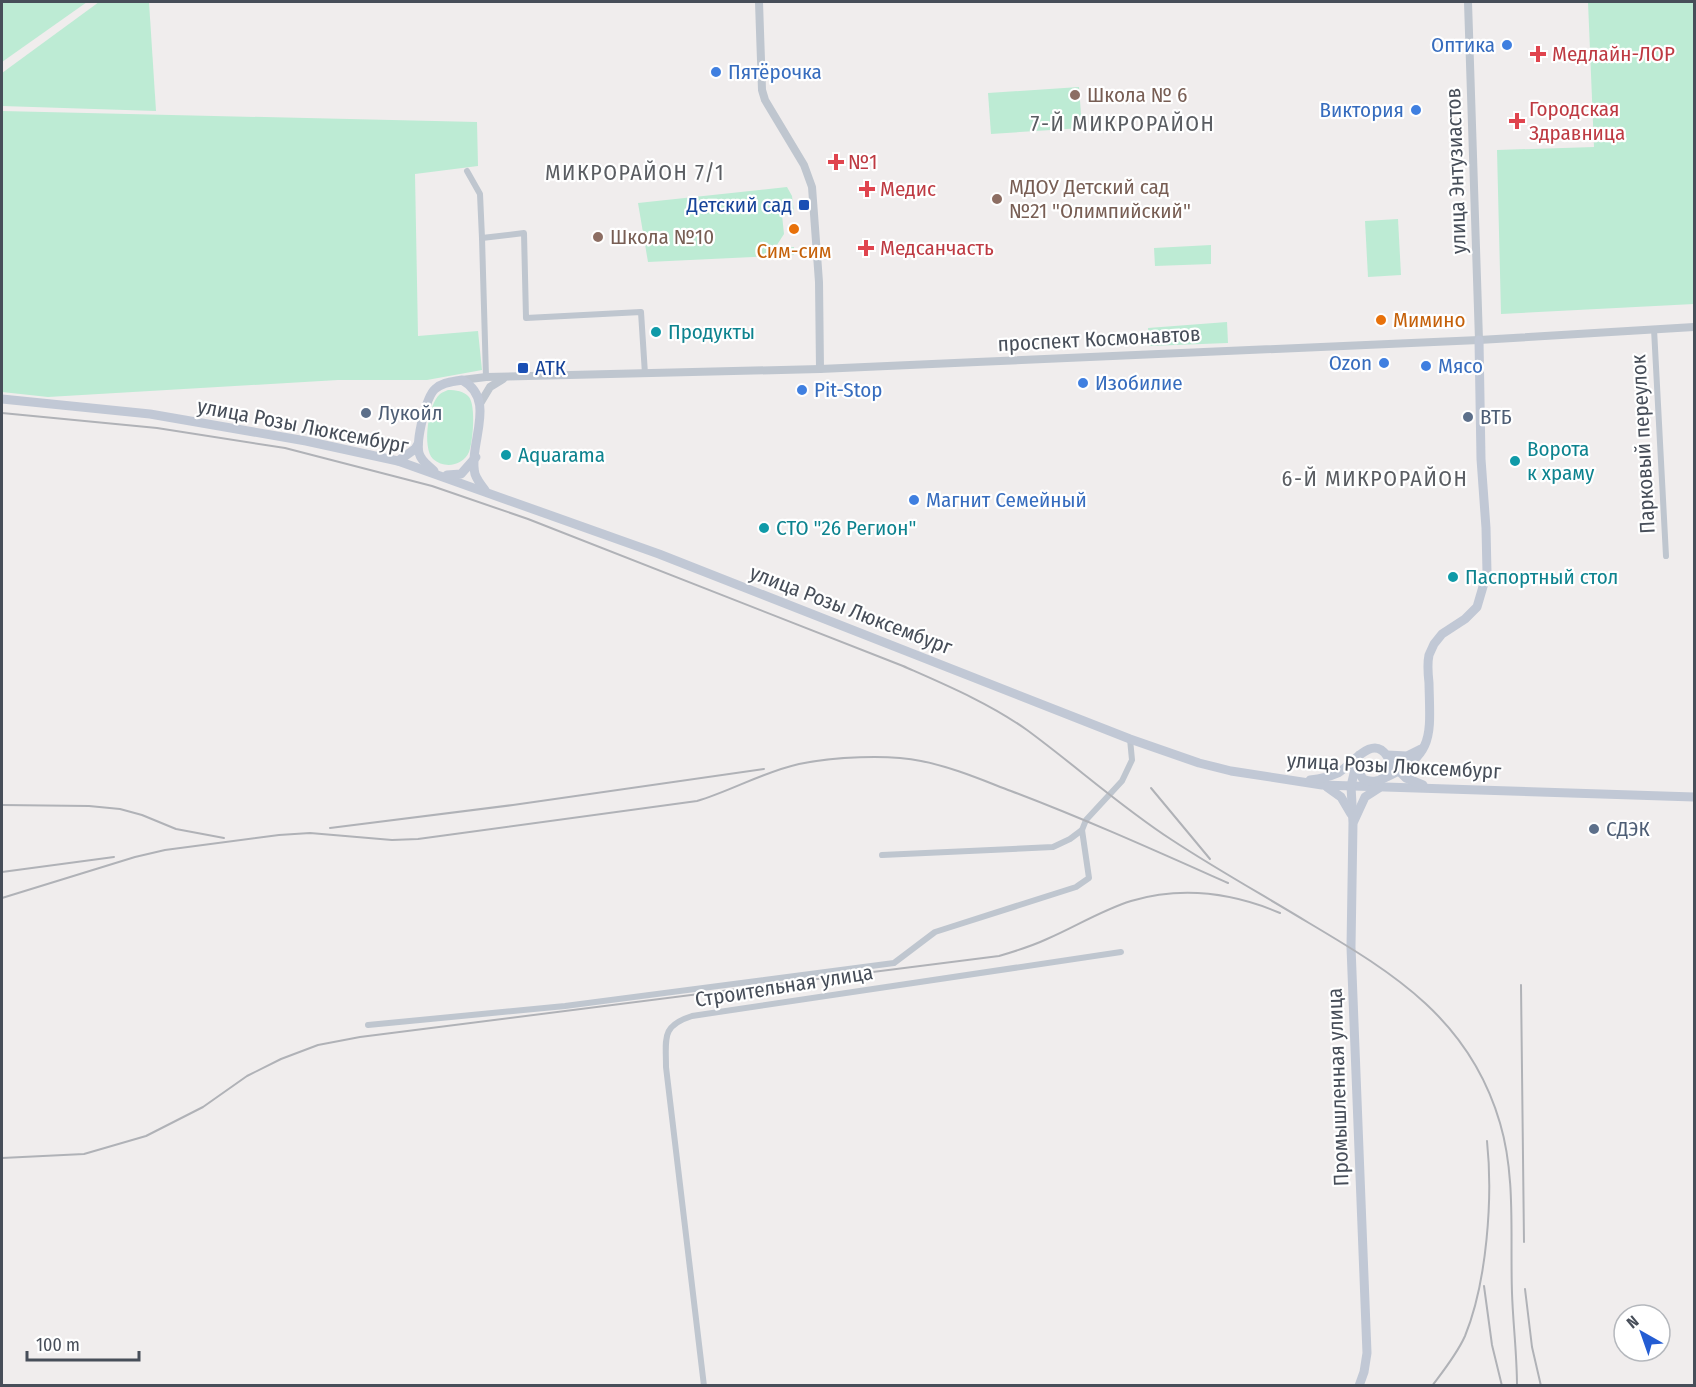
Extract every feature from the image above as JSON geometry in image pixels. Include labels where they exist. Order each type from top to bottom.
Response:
[{"type":"main road","points":[[1353,820],[1361,803],[1370,793],[1417,759],[1426,746],[1430,723],[1429,655],[1442,634],[1465,619],[1477,607],[1487,573],[1481,459],[1479,340]]},
{"type":"main road","points":[[399,461],[418,444],[431,393],[443,384],[462,380],[472,387],[481,402],[475,474],[486,491]]},
{"type":"main road","name":"улица Розы Люксембург","points":[[2,399],[156,415],[354,450],[399,461],[659,554],[1130,739],[1198,763],[1231,771],[1322,785],[1351,786],[1381,783],[1695,797]]},
{"type":"main road","points":[[418,444],[421,459],[440,475],[461,474],[476,458]]},
{"type":"main road","points":[[1388,757],[1411,755],[1426,746]]},
{"type":"main road","points":[[1305,781],[1335,774],[1364,751],[1373,748],[1380,750],[1388,757],[1398,772],[1406,778],[1431,787]]},
{"type":"main road","points":[[1359,755],[1356,765],[1359,775],[1367,781],[1381,783]]},
{"type":"main road","points":[[1381,783],[1389,770],[1388,757]]},
{"type":"main road","name":"Промышленная улица","points":[[1356,765],[1351,786],[1353,820],[1351,947],[1367,1353],[1359,1386]]},
{"type":"main road","points":[[1322,785],[1338,793],[1353,820]]},
{"type":"street","points":[[759,2],[765,100],[809,175],[815,202],[820,369]]},
{"type":"street","name":"улица Энтузиастов","points":[[1468,2],[1479,340]]},
{"type":"street","points":[[467,171],[480,194],[486,377]]},
{"type":"street","points":[[482,238],[524,233],[526,318],[641,312],[645,374]]},
{"type":"street","name":"проспект Космонавтов","points":[[462,380],[486,377],[820,369],[1479,340],[1695,327]]},
{"type":"street","name":"Парковый переулок","points":[[1654,329],[1666,556]]},
{"type":"street","points":[[481,402],[490,387],[505,378]]},
{"type":"street","points":[[368,1024],[577,1004],[894,963],[935,932],[1076,887],[1089,878],[1082,830],[1086,820],[1122,781],[1132,760],[1130,739]]},
{"type":"street","points":[[882,855],[1053,847],[1082,830]]},
{"type":"street","name":"Строительная улица","points":[[704,1386],[666,1067],[667,1034],[676,1022],[692,1016],[1121,952]]},
{"type":"green space","points":[[2,2],[87,2],[2,62]]},
{"type":"green space","points":[[99,2],[149,2],[156,111],[2,106],[2,73]]},
{"type":"green space","points":[[1588,2],[1694,2],[1694,304],[1501,314],[1497,150],[1594,147]]},
{"type":"green space","points":[[1079,87],[1082,128],[991,134],[988,93]]},
{"type":"green space","points":[[2,111],[477,122],[478,166],[415,174],[418,336],[478,331],[482,370],[427,380],[338,380],[48,397],[2,392]]},
{"type":"green space","points":[[787,187],[792,196],[794,213],[782,215],[784,234],[775,248],[794,247],[794,255],[648,262],[638,203]]},
{"type":"green space","points":[[1398,219],[1401,275],[1368,277],[1365,221]]},
{"type":"green space","points":[[1211,245],[1211,264],[1155,266],[1154,248]]},
{"type":"green space","points":[[1227,322],[1228,343],[1149,346],[1148,328]]},
{"type":"green space","points":[[448,390],[460,391],[469,397],[473,408],[473,433],[466,457],[458,463],[448,465],[433,459],[427,436],[432,407],[440,394]]},
{"type":"railway","points":[[2,413],[157,428],[285,448],[432,486],[528,519],[903,666],[967,695],[1013,720],[1172,840],[1371,961],[1426,1004],[1470,1055],[1487,1087],[1500,1123],[1508,1164],[1517,1386]]},
{"type":"railway","points":[[2,898],[165,850],[310,833],[392,840],[418,839],[697,801],[799,764],[843,758],[877,757],[921,761],[967,774],[1093,824],[1228,883]]},
{"type":"railway","points":[[330,828],[513,805],[764,769]]},
{"type":"railway","points":[[1151,788],[1210,859]]},
{"type":"railway","points":[[2,805],[89,806],[120,809],[176,829],[224,838]]},
{"type":"railway","points":[[2,872],[114,857]]},
{"type":"railway","points":[[2,1158],[84,1154],[146,1136],[203,1107],[247,1076],[281,1059],[318,1045],[360,1037],[999,956],[1041,942],[1120,905],[1150,896],[1188,893],[1226,896],[1280,913]]},
{"type":"railway","points":[[1521,985],[1524,1242]]},
{"type":"railway","points":[[1432,1386],[1462,1343],[1479,1291],[1488,1214],[1487,1141]]},
{"type":"railway","points":[[1484,1286],[1492,1345],[1502,1386]]},
{"type":"railway","points":[[1525,1289],[1532,1347],[1541,1386]]},
{"type":"place","name":"Оптика","points":[[1507,45]]},
{"type":"place","name":"Медлайн-ЛОР","points":[[1538,54]]},
{"type":"place","name":"Пятёрочка","points":[[716,72]]},
{"type":"place","name":"Школа № 6","points":[[1075,95]]},
{"type":"place","name":"Виктория","points":[[1416,110]]},
{"type":"place","name":"Городская Здравница","points":[[1517,121]]},
{"type":"place","name":"№1","points":[[836,162]]},
{"type":"place","name":"Медис","points":[[867,189]]},
{"type":"place","name":"МДОУ Детский сад №21 \"Олимпийский\"","points":[[997,199]]},
{"type":"place","name":"Детский сад","points":[[804,205]]},
{"type":"place","name":"Сим-сим","points":[[794,229]]},
{"type":"place","name":"Школа №10","points":[[598,237]]},
{"type":"place","name":"Медсанчасть","points":[[866,248]]},
{"type":"place","name":"Мимино","points":[[1381,320]]},
{"type":"place","name":"Продукты","points":[[656,332]]},
{"type":"place","name":"Ozon","points":[[1384,363]]},
{"type":"place","name":"Мясо","points":[[1426,366]]},
{"type":"place","name":"АТК","points":[[523,368]]},
{"type":"place","name":"Изобилие","points":[[1083,383]]},
{"type":"place","name":"Pit-Stop","points":[[802,390]]},
{"type":"place","name":"Лукойл","points":[[366,413]]},
{"type":"place","name":"ВТБ","points":[[1468,417]]},
{"type":"place","name":"Aquarama","points":[[506,455]]},
{"type":"place","name":"Ворота к храму","points":[[1515,461]]},
{"type":"place","name":"Магнит Семейный","points":[[914,500]]},
{"type":"place","name":"СТО \"26 Регион\"","points":[[764,528]]},
{"type":"place","name":"Паспортный стол","points":[[1453,577]]},
{"type":"place","name":"СДЭК","points":[[1594,829]]},
{"type":"district","name":"7-Й МИКРОРАЙОН","points":[[1123,123]]},
{"type":"district","name":"МИКРОРАЙОН 7/1","points":[[635,172]]},
{"type":"district","name":"6-Й МИКРОРАЙОН","points":[[1375,478]]}]
